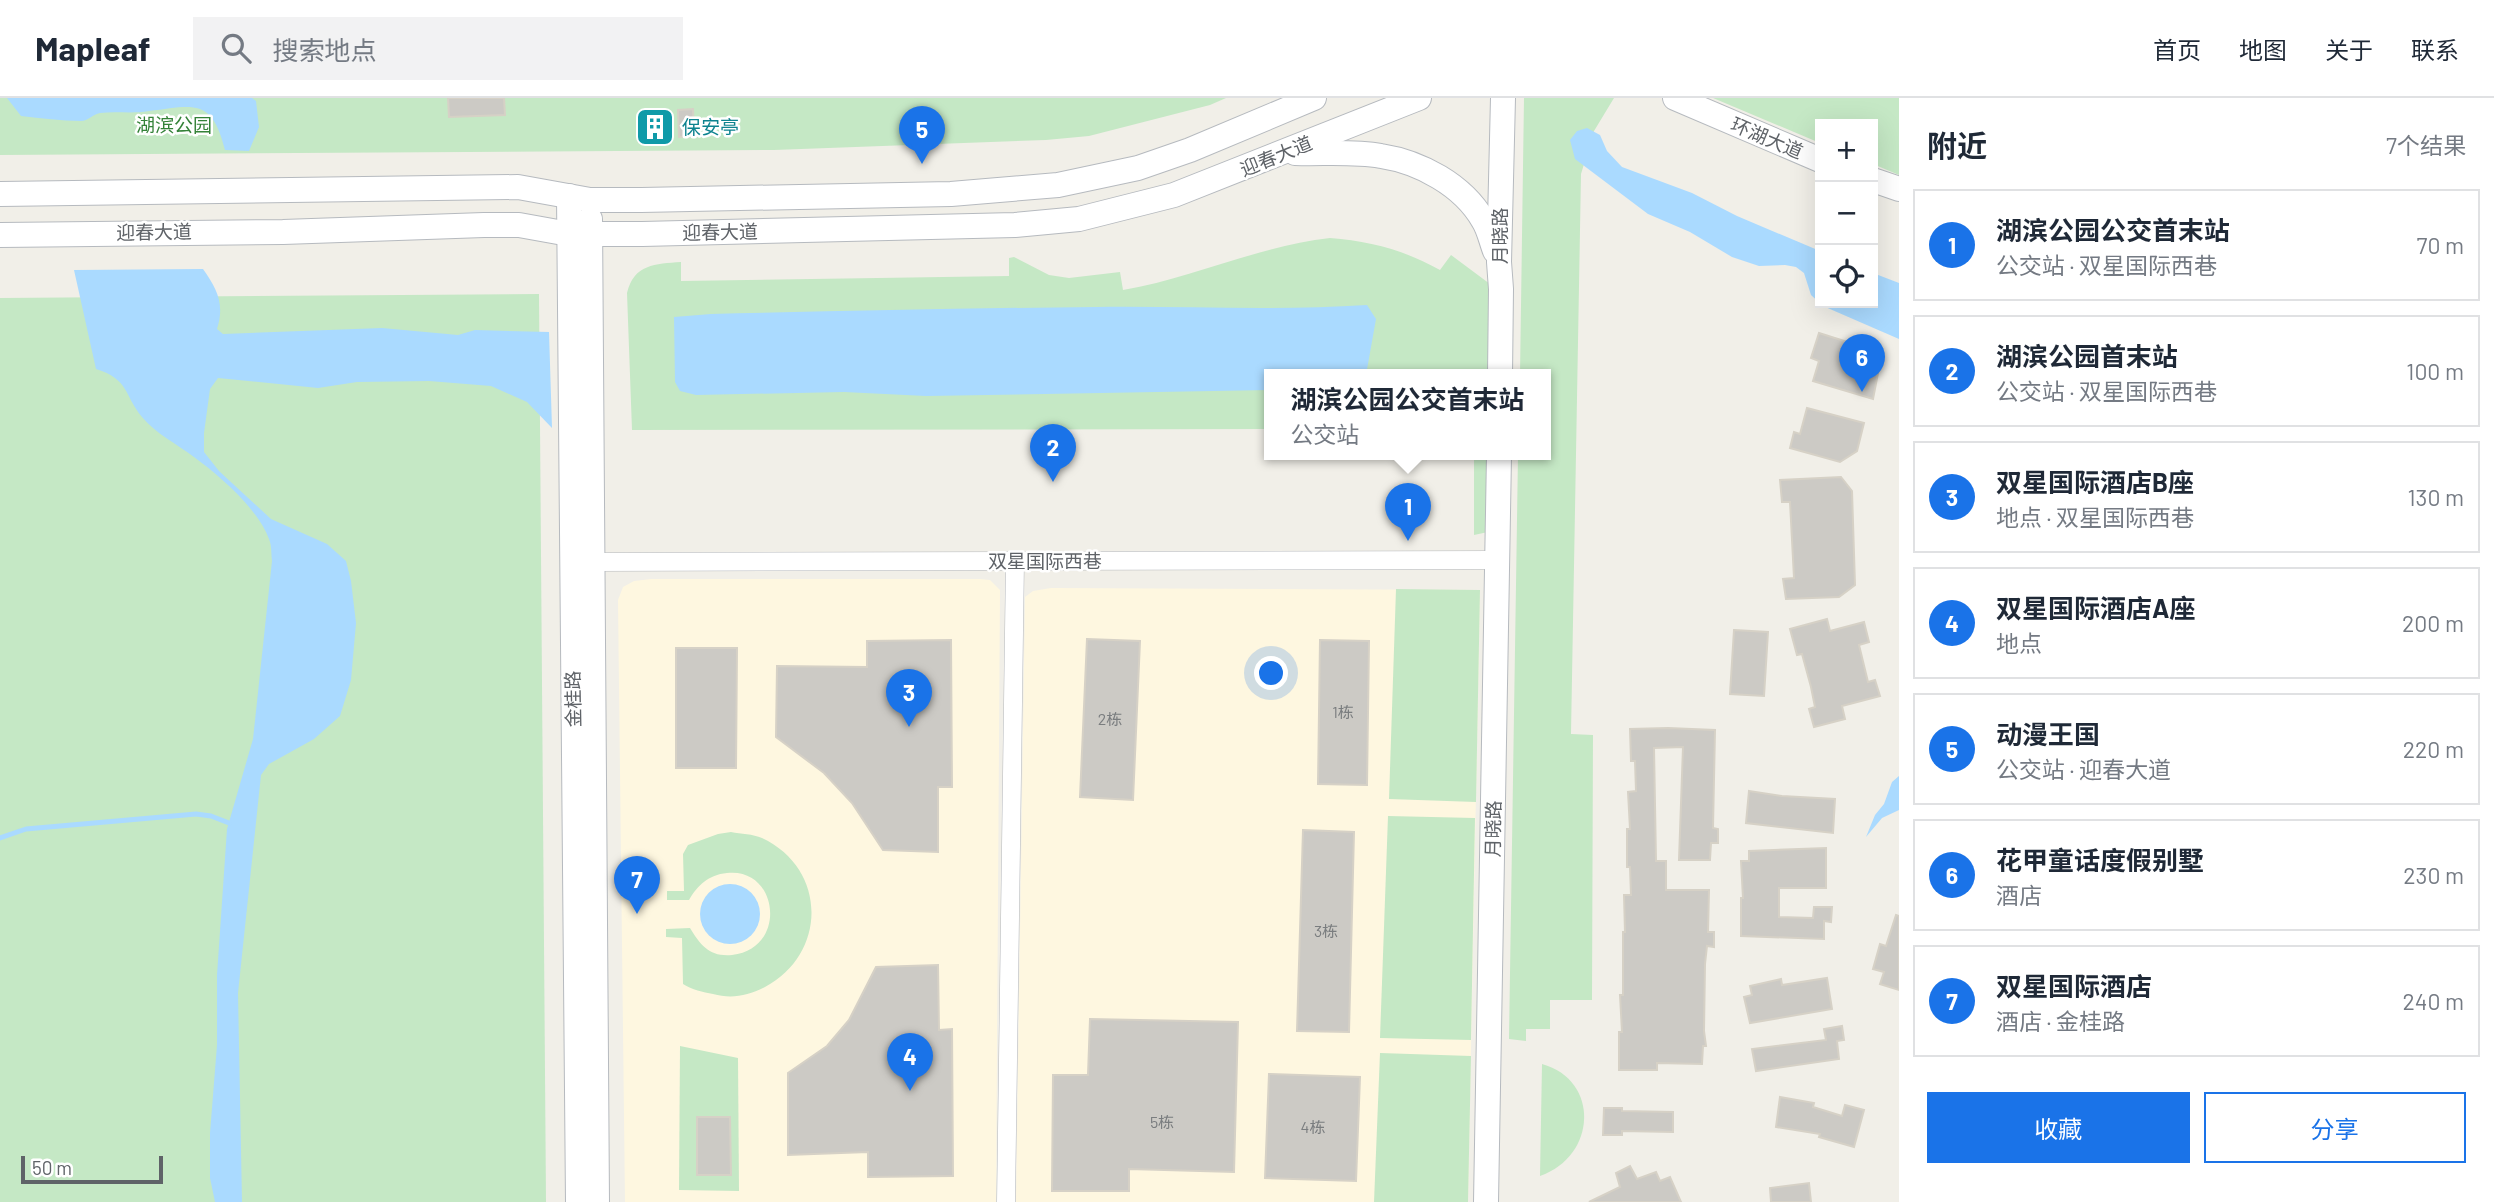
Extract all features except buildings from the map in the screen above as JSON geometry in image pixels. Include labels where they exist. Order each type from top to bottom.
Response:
[{"type":"main road","name":"迎春大道","points":[[0,194],[466,186],[528,187],[580,198],[951,194],[1058,185],[1138,168],[1177,155],[1314,98]]},
{"type":"main road","name":"迎春大道","points":[[0,235],[283,232],[484,225],[519,225],[579,234],[1015,225],[1079,219],[1174,195],[1419,98]]},
{"type":"main road","name":"月晓路","points":[[1500,369],[1502,289],[1499,262],[1503,98]]},
{"type":"main road","name":"环湖大道","points":[[1675,98],[1815,158]]},
{"type":"main road","points":[[1283,153],[1381,156],[1440,177],[1468,200],[1484,221],[1499,262]]},
{"type":"main road","points":[[1878,182],[1899,189]]},
{"type":"main road","name":"金桂路","points":[[578,1202],[580,198]]},
{"type":"main road","name":"金桂路","points":[[579,234],[592,562],[597,1202]]},
{"type":"main road","name":"月晓路","points":[[1486,1202],[1499,460]]},
{"type":"street","name":"双星国际西巷","points":[[592,562],[1497,560]]},
{"type":"street","points":[[1006,1202],[1015,561]]},
{"type":"shaded area","points":[[980,579],[990,580],[1000,590],[996,1202],[625,1202],[618,600],[623,587],[634,581]]},
{"type":"shaded area","points":[[1051,588],[1480,590],[1468,1202],[1016,1202],[1025,597],[1033,591]]},
{"type":"green space","name":"湖滨公园","points":[[0,98],[1226,98],[1210,105],[1089,136],[1046,140],[774,150],[0,155]]},
{"type":"green space","points":[[1524,98],[1614,98],[1594,131],[1581,174],[1571,734],[1593,735],[1592,1000],[1550,1000],[1550,1029],[1526,1029],[1526,1041],[1509,1039],[1518,460],[1551,460],[1551,369],[1520,369]]},
{"type":"green space","points":[[1713,98],[1899,98],[1899,175],[1878,166],[1878,119],[1815,119],[1815,141]]},
{"type":"green space","points":[[1330,238],[1359,241],[1413,257],[1440,270],[1451,255],[1494,287],[1495,369],[1264,369],[1264,429],[632,430],[627,293],[635,276],[654,265],[681,262],[681,281],[1009,276],[1009,258],[1014,257],[1049,275],[1069,278],[1120,272],[1123,290],[1304,242]]},
{"type":"green space","points":[[539,294],[546,1202],[0,1202],[0,298]]},
{"type":"green space","points":[[1474,460],[1494,460],[1488,532],[1474,535]]},
{"type":"green space","points":[[1396,589],[1480,590],[1476,802],[1389,799]]},
{"type":"green space","points":[[1388,816],[1475,818],[1471,1040],[1380,1038]]},
{"type":"green space","points":[[731,832],[762,838],[784,852],[799,870],[808,890],[812,912],[809,934],[800,954],[785,972],[759,990],[720,996],[683,984],[682,938],[666,937],[666,929],[690,928],[707,949],[718,954],[732,955],[750,950],[762,939],[769,925],[770,910],[766,895],[758,882],[744,875],[727,873],[709,878],[689,900],[667,900],[667,891],[684,891],[683,854],[688,845]]},
{"type":"green space","points":[[680,1046],[738,1058],[739,1191],[679,1190]]},
{"type":"green space","points":[[1380,1053],[1471,1056],[1468,1202],[1374,1202]]},
{"type":"green space","points":[[1542,1064],[1561,1073],[1574,1085],[1582,1101],[1584,1118],[1581,1136],[1573,1152],[1559,1166],[1540,1176]]},
{"type":"water","points":[[7,98],[252,98],[256,101],[259,127],[249,151],[225,150],[214,121],[199,109],[178,107],[143,112],[106,112],[84,121],[66,120],[21,116]]},
{"type":"water","points":[[1587,128],[1600,135],[1607,151],[1622,167],[1692,193],[1737,216],[1815,249],[1815,299],[1811,295],[1804,273],[1796,267],[1759,266],[1732,257],[1690,232],[1648,214],[1575,159],[1570,140],[1577,131]]},
{"type":"water","points":[[203,269],[218,297],[220,312],[217,329],[223,334],[382,328],[458,335],[475,330],[549,332],[552,428],[527,402],[491,386],[429,381],[357,382],[318,388],[218,378],[210,389],[204,452],[219,471],[271,519],[327,544],[346,561],[356,623],[351,680],[340,716],[314,739],[269,764],[261,775],[238,993],[242,1202],[215,1202],[210,1178],[210,1133],[227,829],[253,739],[272,561],[271,544],[256,516],[226,483],[154,429],[136,409],[120,383],[96,369],[74,270]]},
{"type":"water","points":[[1878,275],[1899,283],[1899,339],[1828,308],[1878,308]]},
{"type":"water","points":[[1367,305],[1376,319],[1367,369],[1264,369],[1264,390],[926,396],[844,392],[696,395],[680,391],[675,382],[674,317],[953,309],[1300,308]]},
{"type":"water","points":[[1899,776],[1899,810],[1882,818],[1866,837],[1875,815],[1884,804],[1892,782]]},
{"type":"water","points":[[724,884],[736,884],[752,892],[758,902],[758,926],[752,936],[736,944],[724,944],[708,936],[700,920],[700,908],[708,892]]},
{"type":"waterway","points":[[0,838],[26,829],[196,814],[229,823]]},
{"type":"place","name":"保安亭","points":[[655,127]]},
{"type":"place","name":"动漫王国","points":[[922,164]]},
{"type":"place","name":"花甲童话度假别墅","points":[[1862,392]]},
{"type":"place","name":"湖滨公园首末站","points":[[1053,482]]},
{"type":"place","name":"湖滨公园公交首末站","points":[[1408,541]]},
{"type":"place","name":"双星国际酒店B座","points":[[909,727]]},
{"type":"place","name":"双星国际酒店","points":[[637,914]]},
{"type":"place","name":"双星国际酒店A座","points":[[910,1091]]}]
